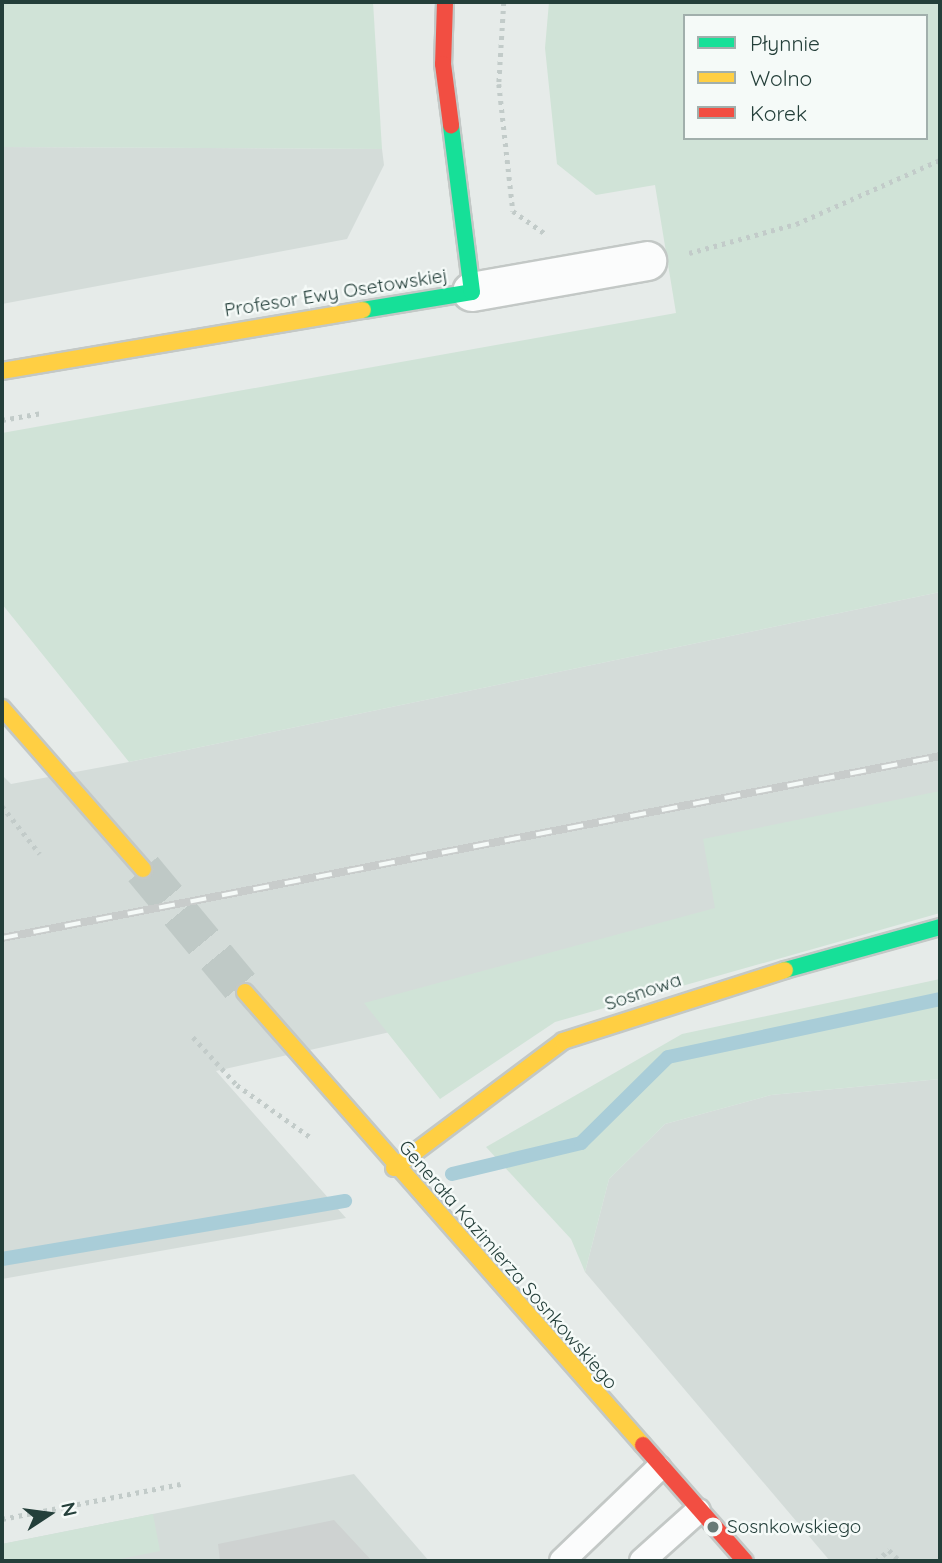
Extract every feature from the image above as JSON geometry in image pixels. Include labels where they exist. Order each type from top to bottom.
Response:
[{"type":"street","name":"Profesor Ewy Osetowskiej","points":[[2,371],[472,292],[443,64],[445,2]]},
{"type":"street","points":[[472,292],[647,261]]},
{"type":"street","points":[[2,708],[143,869]]},
{"type":"street","name":"Sosnowa","points":[[394,1168],[563,1041],[727,986],[940,928]]},
{"type":"street","name":"Generała Kazimierza Sosnkowskiego","points":[[245,992],[394,1168],[659,1468],[745,1561]]},
{"type":"lane","points":[[562,1561],[659,1468]]},
{"type":"lane","points":[[642,1561],[698,1511]]},
{"type":"path","points":[[504,2],[499,84],[513,211],[554,240]]},
{"type":"path","points":[[647,261],[796,224],[940,160]]},
{"type":"path","points":[[2,806],[40,854]]},
{"type":"path","points":[[2,1519],[181,1484]]},
{"type":"path","points":[[876,1561],[889,1550],[900,1561]]},
{"type":"shaded area","points":[[2,147],[382,149],[384,165],[347,239],[2,304]]},
{"type":"shaded area","points":[[940,592],[940,909],[216,1071],[346,1218],[2,1279],[2,775],[11,784],[129,762]]},
{"type":"shaded area","points":[[940,1079],[940,1561],[830,1561],[585,1272],[609,1179],[665,1124],[771,1095]]},
{"type":"shaded area","points":[[354,1474],[429,1561],[2,1561],[2,1544]]},
{"type":"green space","points":[[2,2],[373,2],[382,149],[2,147]]},
{"type":"green space","points":[[549,2],[940,2],[940,592],[129,762],[2,604],[2,433],[676,313],[655,185],[596,195],[557,164],[545,48]]},
{"type":"green space","points":[[940,791],[940,913],[555,1022],[440,1099],[364,1003],[715,908],[703,839]]},
{"type":"green space","points":[[940,979],[940,1079],[771,1095],[665,1124],[609,1179],[585,1272],[571,1239],[486,1147],[682,1034]]},
{"type":"green space","points":[[153,1514],[160,1551],[110,1561],[2,1561],[2,1544]]},
{"type":"building","points":[[334,1520],[372,1561],[220,1561],[218,1544]]},
{"type":"waterway","points":[[452,1174],[581,1143],[668,1057],[940,999]]},
{"type":"waterway","points":[[2,1259],[345,1201]]},
{"type":"tunnel","points":[[143,869],[245,992]]},
{"type":"railway","points":[[2,938],[940,756]]},
{"type":"traffic: fast","points":[[363,310],[472,292],[451,125]]},
{"type":"traffic: fast","points":[[785,970],[940,927]]},
{"type":"traffic: slow","points":[[2,371],[363,310]]},
{"type":"traffic: slow","points":[[2,708],[143,869]]},
{"type":"traffic: slow","points":[[394,1168],[563,1041],[785,970]]},
{"type":"traffic: slow","points":[[245,992],[643,1445]]},
{"type":"traffic: jam","points":[[445,2],[443,64],[451,125]]},
{"type":"traffic: jam","points":[[643,1445],[745,1561]]},
{"type":"place","name":"Sosnkowskiego","points":[[713,1527]]}]
